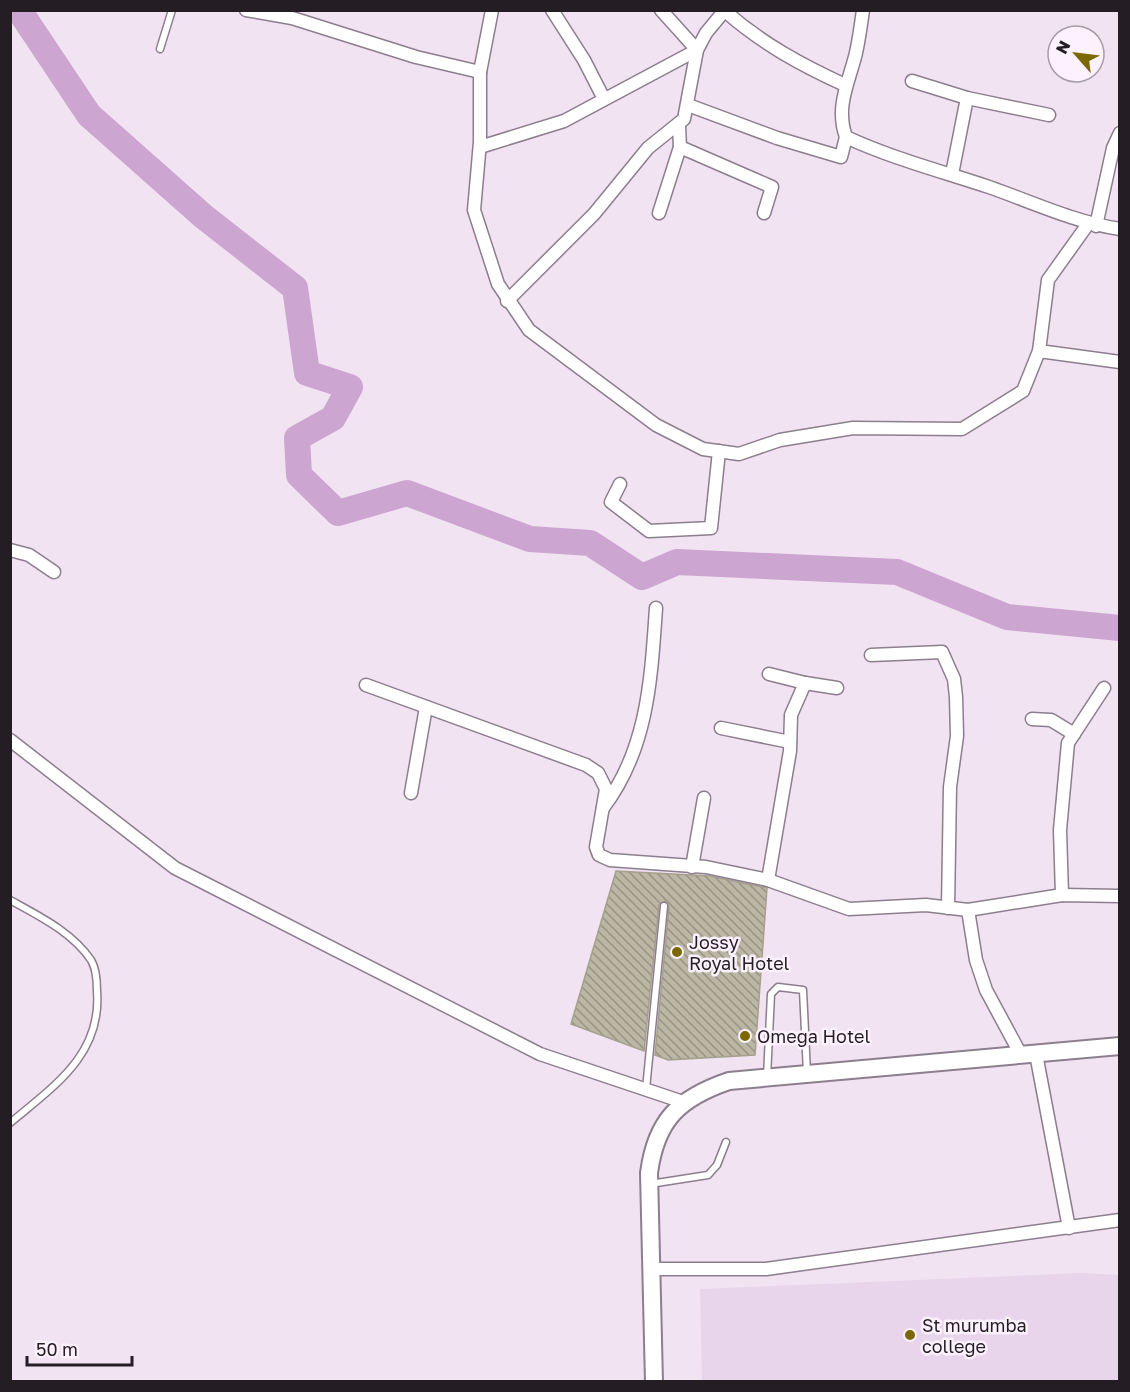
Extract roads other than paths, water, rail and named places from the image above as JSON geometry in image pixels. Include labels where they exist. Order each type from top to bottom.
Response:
[{"type":"street","points":[[246,10],[304,16],[416,57],[480,72]]},
{"type":"street","points":[[492,10],[480,72],[480,147],[474,210],[498,284],[507,301],[529,330],[656,424],[704,449],[739,454],[780,440],[853,428],[962,429],[1023,391],[1039,351],[1048,280],[1092,225],[1119,133]]},
{"type":"street","points":[[552,10],[585,60],[604,99]]},
{"type":"street","points":[[661,10],[697,50]]},
{"type":"street","points":[[688,105],[777,138],[841,157],[846,136],[841,123],[845,85],[856,54],[863,10]]},
{"type":"street","points":[[507,301],[594,214],[648,148],[679,126],[684,119],[688,105],[697,50],[725,11],[759,39],[796,61],[845,85]]},
{"type":"street","points":[[480,147],[564,121],[697,50]]},
{"type":"street","points":[[912,81],[967,98],[1049,115]]},
{"type":"street","points":[[952,174],[967,98]]},
{"type":"street","points":[[659,213],[680,147],[679,126]]},
{"type":"street","points":[[846,136],[874,150],[952,174],[1092,225],[1119,229]]},
{"type":"street","points":[[680,147],[772,187],[764,213]]},
{"type":"street","points":[[1039,351],[1119,362]]},
{"type":"street","points":[[620,484],[610,502],[649,531],[711,528],[719,451]]},
{"type":"street","points":[[10,550],[29,555],[54,572]]},
{"type":"street","points":[[603,809],[615,792],[627,767],[645,720],[651,686],[656,608]]},
{"type":"street","points":[[870,655],[942,652],[954,680],[957,736],[950,787],[948,908]]},
{"type":"street","points":[[769,674],[837,688]]},
{"type":"street","points":[[768,880],[790,742],[791,715],[806,683]]},
{"type":"street","points":[[366,685],[586,765],[603,781],[606,789],[596,847],[599,855],[610,860],[692,867],[768,880],[849,909],[926,905],[968,910],[1062,895],[1119,896]]},
{"type":"street","points":[[1062,895],[1062,793],[1068,743],[1104,688]]},
{"type":"street","points":[[411,794],[426,707]]},
{"type":"street","points":[[1032,719],[1051,720],[1074,734]]},
{"type":"street","points":[[721,728],[790,742]]},
{"type":"street","points":[[10,740],[175,868],[540,1054],[683,1102]]},
{"type":"street","points":[[692,867],[704,798]]},
{"type":"street","points":[[968,910],[976,960],[986,990],[1029,1054],[1068,1228]]},
{"type":"street","points":[[654,1382],[649,1184],[652,1149],[663,1125],[683,1102],[701,1091],[729,1081],[1119,1046]]},
{"type":"street","points":[[652,1269],[766,1269],[1119,1220]]},
{"type":"lane","points":[[160,49],[172,10]]},
{"type":"lane","points":[[10,900],[56,925],[89,957],[93,963],[99,1017],[87,1047],[71,1068],[10,1123]]},
{"type":"lane","points":[[646,1089],[664,906]]},
{"type":"lane","points":[[767,1077],[771,994],[778,987],[803,990],[807,1074]]},
{"type":"lane","points":[[649,1184],[708,1175],[717,1165],[726,1142]]},
{"type":"waterway","points":[[19,10],[89,115],[203,216],[295,288],[307,373],[350,387],[333,418],[297,438],[299,475],[338,513],[407,493],[530,539],[590,543],[642,577],[677,562],[897,572],[1007,617],[1120,628]]},
{"type":"place","name":"Jossy Royal Hotel","points":[[677,952]]},
{"type":"place","name":"Omega Hotel","points":[[745,1036]]},
{"type":"place","name":"St murumba college","points":[[910,1335]]}]
